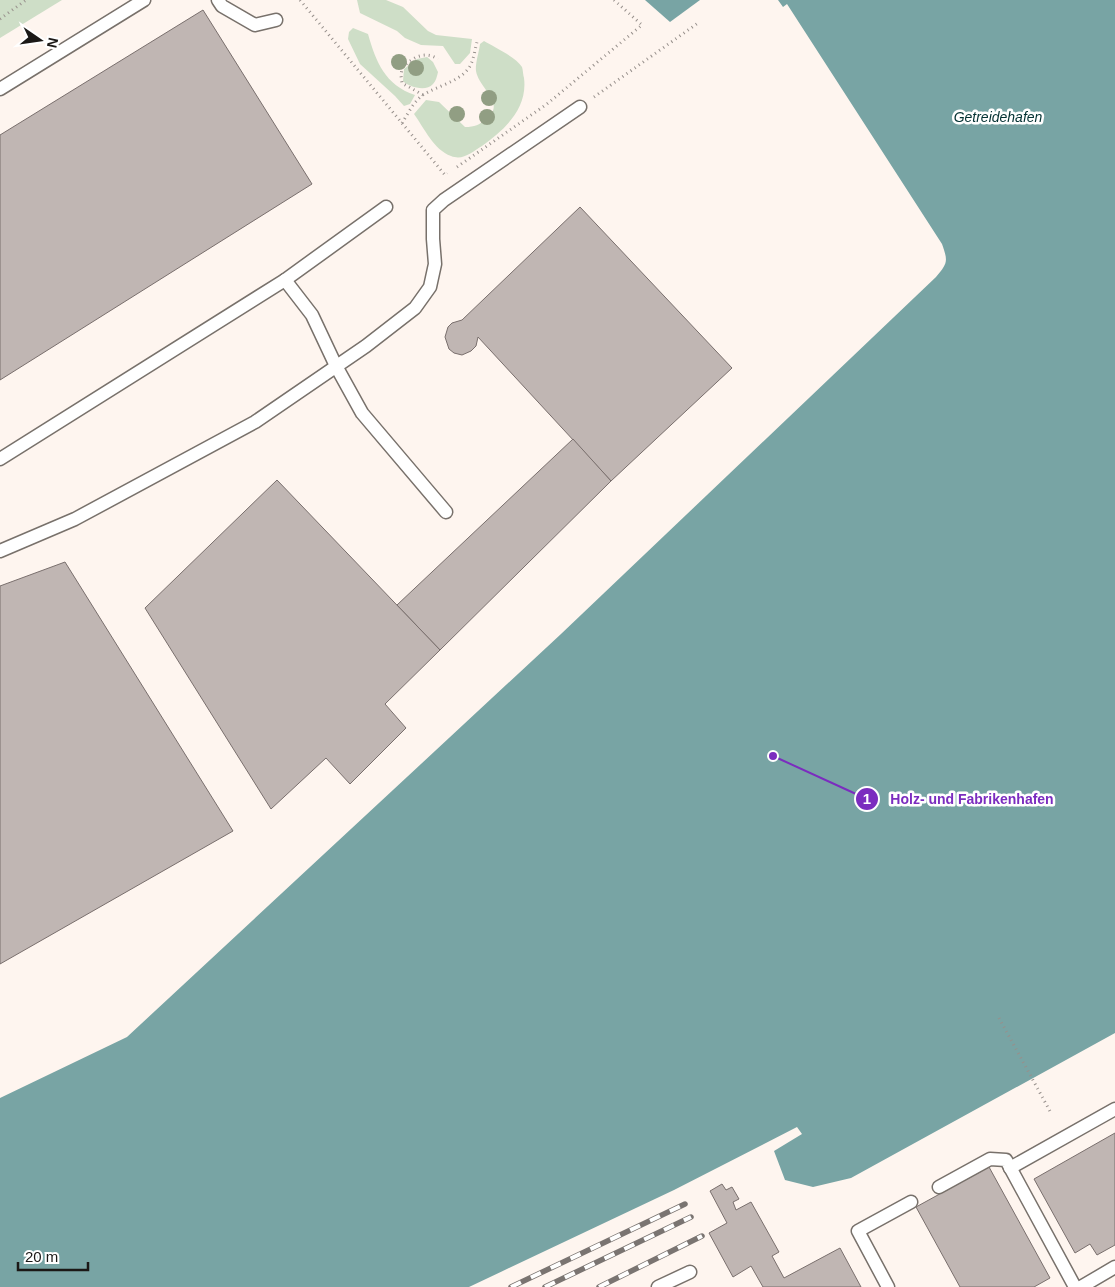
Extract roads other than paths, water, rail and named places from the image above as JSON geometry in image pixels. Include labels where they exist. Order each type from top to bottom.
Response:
[{"type":"lane","points":[[0,89],[144,0]]},
{"type":"lane","points":[[218,0],[222,6],[255,25],[276,20]]},
{"type":"lane","points":[[0,552],[75,519],[256,422],[415,308],[430,287],[435,264],[433,210],[444,200],[580,107]]},
{"type":"lane","points":[[0,459],[285,280],[386,207]]},
{"type":"lane","points":[[285,280],[312,315],[336,366],[362,413],[446,512]]},
{"type":"lane","points":[[1010,1168],[1115,1109]]},
{"type":"lane","points":[[939,1187],[990,1159],[1006,1160],[1075,1287]]},
{"type":"lane","points":[[888,1287],[858,1231],[911,1202]]},
{"type":"lane","points":[[1081,1287],[1115,1267]]},
{"type":"lane","points":[[658,1287],[690,1272]]},
{"type":"water","points":[[645,0],[700,0],[670,22]]},
{"type":"water","name":"Getreidehafen","points":[[778,0],[1115,0],[1115,1033],[851,1178],[813,1187],[785,1180],[774,1151],[802,1134],[797,1127],[674,1190],[469,1287],[0,1287],[0,1098],[127,1037],[561,634],[936,277],[945,265],[946,258],[942,244],[787,4],[783,7]]},
{"type":"railway","points":[[511,1287],[685,1204]]},
{"type":"railway","points":[[545,1287],[691,1217]]},
{"type":"railway","points":[[599,1287],[702,1236]]},
{"type":"place","name":"Holz- und Fabrikenhafen","points":[[773,756]]}]
